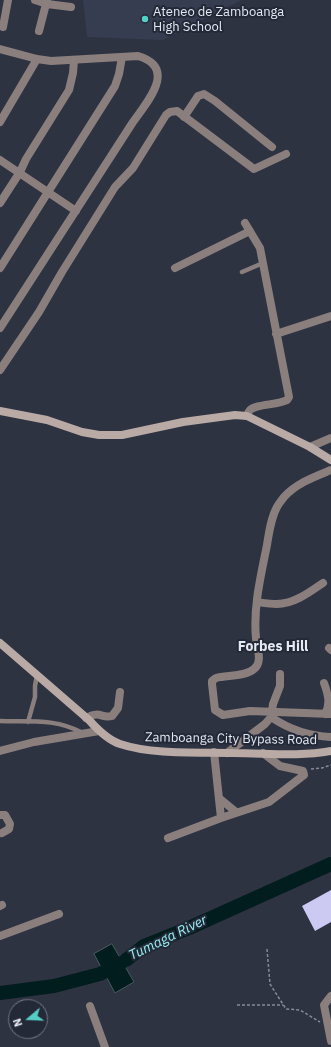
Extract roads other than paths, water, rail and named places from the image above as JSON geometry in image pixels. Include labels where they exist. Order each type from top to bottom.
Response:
[{"type":"main road","points":[[0,410],[47,420],[82,432],[99,435],[122,434],[183,422],[235,415],[247,416],[310,447],[331,460]]},
{"type":"main road","name":"Zamboanga City Bypass Road","points":[[0,642],[99,730],[118,743],[136,749],[301,755],[331,751]]},
{"type":"street","points":[[3,26],[8,0]]},
{"type":"street","points":[[34,0],[71,7]]},
{"type":"street","points":[[39,31],[47,2]]},
{"type":"street","points":[[0,48],[37,59],[51,61],[138,56],[150,60],[156,66],[158,73],[158,81],[153,94],[1,325]]},
{"type":"street","points":[[0,268],[115,86],[122,57]]},
{"type":"street","points":[[0,122],[37,59]]},
{"type":"street","points":[[0,203],[69,90],[74,60]]},
{"type":"street","points":[[184,117],[198,96],[204,94],[215,101],[272,147]]},
{"type":"street","points":[[0,370],[39,312],[115,187],[133,168],[166,115],[170,112],[177,111],[254,169],[286,154]]},
{"type":"street","points":[[0,160],[76,211]]},
{"type":"street","points":[[245,224],[260,248],[288,391],[288,399],[283,402],[255,407],[250,410],[247,416]]},
{"type":"street","points":[[175,268],[250,231]]},
{"type":"street","points":[[276,334],[331,316]]},
{"type":"street","points":[[310,447],[331,438]]},
{"type":"street","points":[[324,683],[328,694],[328,714],[272,714],[250,711],[223,714],[217,712],[214,706],[212,684],[214,680],[218,678],[246,674],[253,670],[259,662],[256,638],[257,602],[270,528],[277,507],[294,488],[331,470]]},
{"type":"street","points":[[257,602],[278,604],[290,601],[299,598],[323,583]]},
{"type":"street","points":[[227,752],[265,724],[272,714],[280,686],[280,674]]},
{"type":"street","points":[[86,718],[97,714],[108,717],[112,716],[118,708],[120,692]]},
{"type":"street","points":[[272,714],[285,726],[300,732],[331,737]]},
{"type":"street","points":[[0,752],[34,742],[99,730]]},
{"type":"street","points":[[214,752],[221,818]]},
{"type":"street","points":[[168,838],[236,812],[269,802],[304,775],[303,771],[280,766],[263,753]]},
{"type":"street","points":[[219,798],[236,812]]},
{"type":"street","points":[[0,815],[5,815],[10,824],[9,829],[2,833]]},
{"type":"street","points":[[0,936],[59,914]]},
{"type":"street","points":[[330,1034],[324,1005],[331,996]]},
{"type":"street","points":[[90,1006],[105,1047]]},
{"type":"lane","points":[[242,272],[263,263]]},
{"type":"lane","points":[[28,722],[36,697],[36,674]]},
{"type":"lane","points":[[0,721],[53,722],[71,726],[83,733]]},
{"type":"waterway","name":"Tumaga River","points":[[126,960],[144,946],[189,928],[331,864]]},
{"type":"waterway","name":"Tumaga River","points":[[0,993],[54,986],[100,974],[121,963]]},
{"type":"place","name":"Ateneo de Zamboanga High School","points":[[145,19]]},
{"type":"district","name":"Forbes Hill","points":[[273,647]]}]
